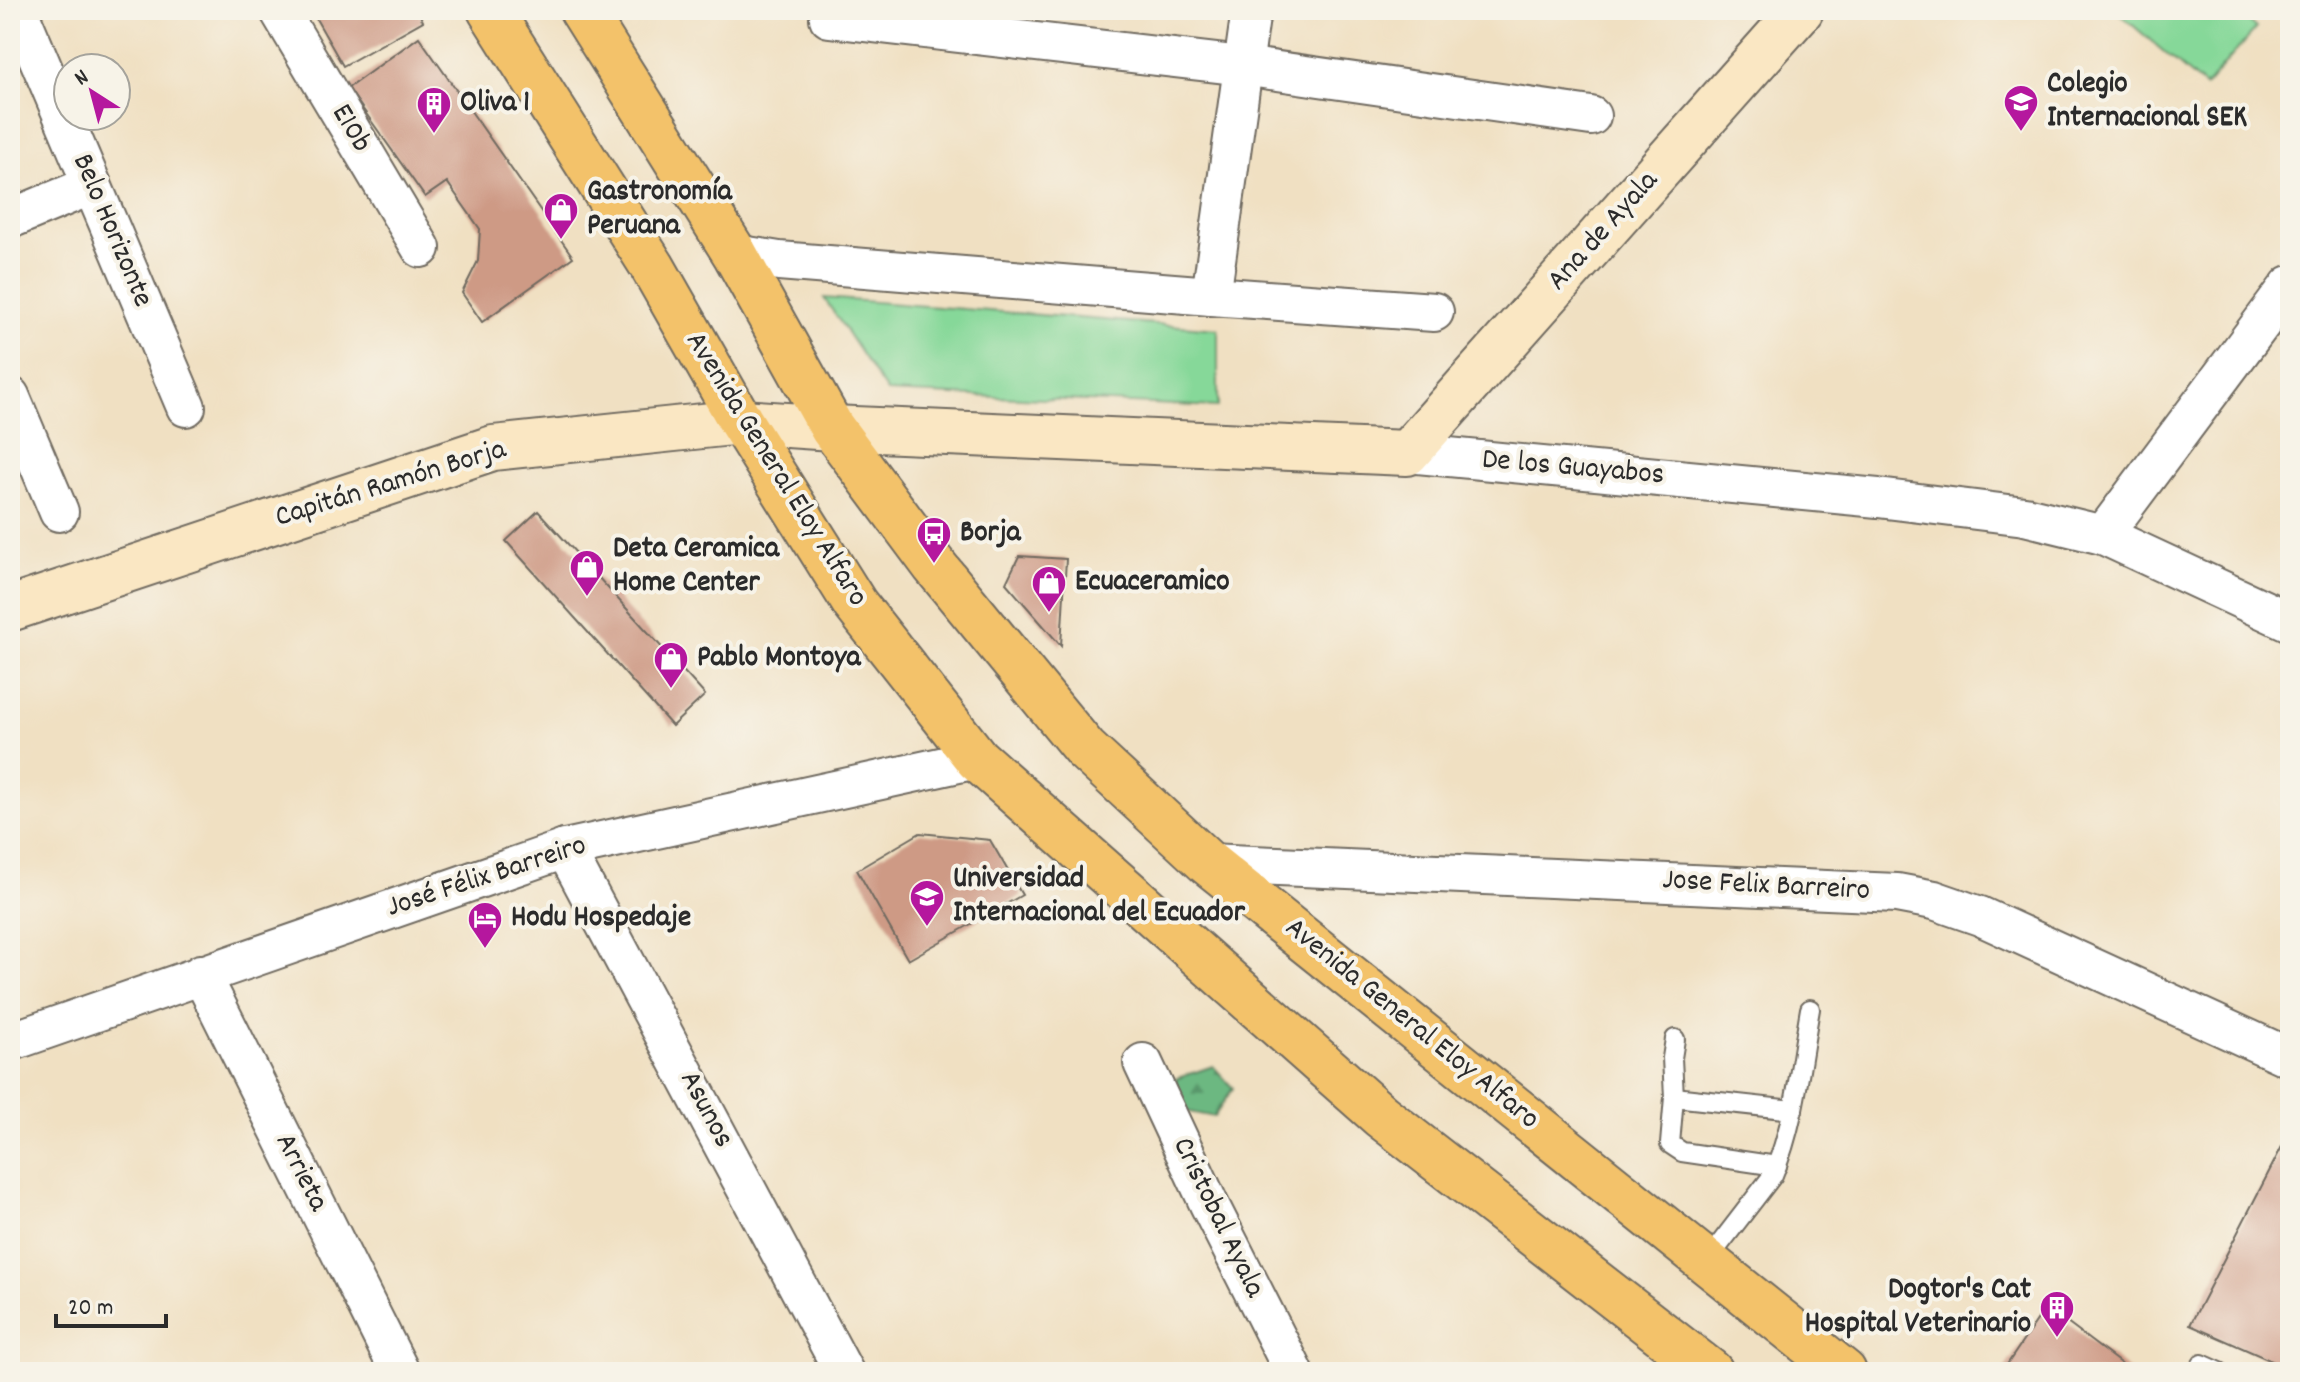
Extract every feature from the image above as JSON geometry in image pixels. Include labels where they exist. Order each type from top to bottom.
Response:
[{"type":"main road","name":"Avenida General Eloy Alfaro","points":[[490,10],[652,266],[741,422],[855,604],[977,759],[1381,1116],[1711,1372]]},
{"type":"main road","name":"Avenida General Eloy Alfaro","points":[[582,10],[735,254],[832,428],[934,565],[1085,749],[1208,863],[1844,1372]]},
{"type":"street","name":"Belo Horizonte","points":[[18,10],[186,407]]},
{"type":"street","name":"E10b","points":[[279,10],[421,248]]},
{"type":"street","points":[[1211,296],[1251,10]]},
{"type":"street","name":"Ana de Ayala","points":[[1407,453],[1801,10]]},
{"type":"street","points":[[829,18],[1243,66],[1591,116]]},
{"type":"street","points":[[10,219],[92,185]]},
{"type":"street","points":[[735,254],[779,261],[1434,312]]},
{"type":"street","points":[[2103,535],[2290,285]]},
{"type":"street","points":[[10,396],[59,512]]},
{"type":"street","name":"Capitán Ramón Borja","points":[[10,609],[493,448],[741,422],[832,428]]},
{"type":"street","name":"De los Guayabos","points":[[832,428],[1407,453],[1878,498],[2025,516],[2103,535],[2290,622]]},
{"type":"street","name":"José Félix Barreiro","points":[[10,1042],[565,849],[977,759]]},
{"type":"street","name":"Asunos","points":[[565,849],[844,1372]]},
{"type":"street","name":"Jose Felix Barreiro","points":[[1208,863],[1897,893],[2002,925],[2290,1058]]},
{"type":"street","name":"Arrieta","points":[[201,974],[400,1372]]},
{"type":"street","name":"Cristobal Ayala","points":[[1143,1063],[1209,1204],[1294,1372]]},
{"type":"lane","points":[[1706,1262],[1773,1175],[1787,1142],[1810,1009]]},
{"type":"lane","points":[[1675,1039],[1670,1144],[1682,1152],[1777,1166]]},
{"type":"lane","points":[[1674,1097],[1793,1110]]},
{"type":"lane","points":[[2202,1364],[2220,1372]]},
{"type":"green space","points":[[2115,10],[2236,10],[2256,28],[2205,87]]},
{"type":"green space","points":[[824,298],[1218,329],[1218,407],[887,392]]},
{"type":"green space","points":[[1213,1066],[1233,1088],[1214,1117],[1183,1111],[1175,1079]]},
{"type":"building","points":[[311,10],[417,10],[423,21],[343,66]]},
{"type":"building","name":"Oliva 1","points":[[419,37],[573,257],[482,322],[462,293],[478,261],[480,229],[447,182],[425,197],[348,88]]},
{"type":"building","name":"Deta Ceramica Home Center","points":[[538,511],[705,695],[672,726],[506,541]]},
{"type":"building","name":"Ecuaceramico","points":[[1019,556],[1066,559],[1061,646],[1006,583]]},
{"type":"building","name":"Universidad Internacional del Ecuador","points":[[920,833],[990,840],[1022,895],[908,960],[857,870]]},
{"type":"building","points":[[2290,1131],[2290,1369],[2190,1325]]},
{"type":"building","name":"Dogtor's Cat Hospital Veterinario","points":[[2046,1307],[2132,1372],[2002,1372]]},
{"type":"place","name":"Colegio Internacional SEK","points":[[2021,133]]},
{"type":"place","name":"Oliva 1","points":[[434,135]]},
{"type":"place","name":"Gastronomía Peruana","points":[[561,241]]},
{"type":"place","name":"Borja","points":[[934,565]]},
{"type":"place","name":"Deta Ceramica Home Center","points":[[587,598]]},
{"type":"place","name":"Ecuaceramico","points":[[1049,614]]},
{"type":"place","name":"Pablo Montoya","points":[[671,690]]},
{"type":"place","name":"Universidad Internacional del Ecuador","points":[[927,928]]},
{"type":"place","name":"Hodu Hospedaje","points":[[485,950]]},
{"type":"place","name":"Dogtor's Cat Hospital Veterinario","points":[[2057,1339]]}]
